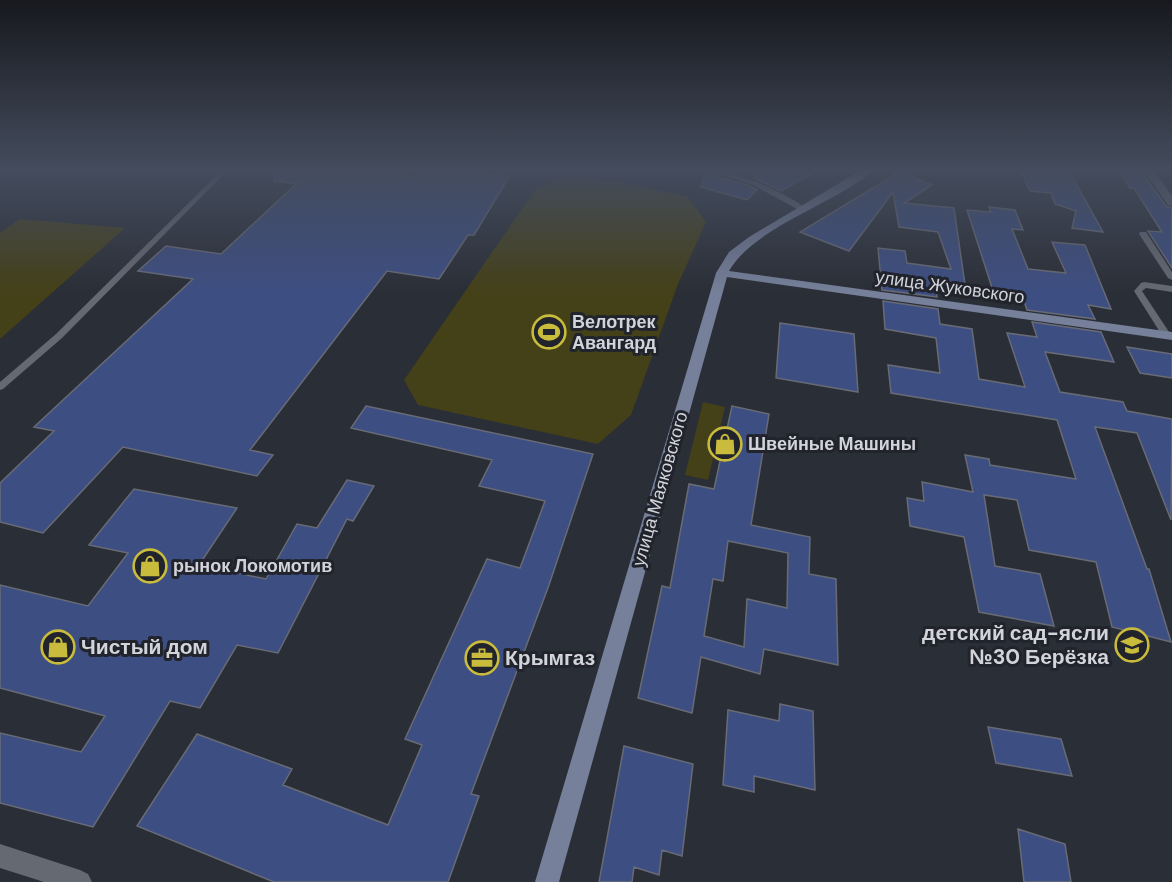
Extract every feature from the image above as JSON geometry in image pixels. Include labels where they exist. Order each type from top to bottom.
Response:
[{"type":"main road","name":"улица Маяковского","points":[[547,882],[722,273],[733,254],[799,210]]},
{"type":"main road","name":"улица Жуковского","points":[[722,273],[1169,336]]},
{"type":"street","points":[[0,856],[80,882]]},
{"type":"lane","points":[[0,387],[59,336],[185,210]]},
{"type":"lane","points":[[1143,234],[1172,278]]},
{"type":"lane","points":[[1169,336],[1138,291],[1144,285],[1172,289]]},
{"type":"shaded area","name":"Велотрек Авангард","points":[[521,210],[697,210],[706,222],[678,284],[631,415],[598,444],[418,405],[404,380]]},
{"type":"shaded area","points":[[20,219],[125,228],[0,339],[0,233]]},
{"type":"shaded area","points":[[703,402],[725,407],[708,480],[685,475]]},
{"type":"building","points":[[268,210],[489,210],[474,235],[468,235],[439,279],[387,271],[250,450],[273,455],[257,476],[123,447],[43,533],[0,522],[0,483],[54,431],[34,427],[193,279],[138,271],[166,246],[221,254]]},
{"type":"building","points":[[836,210],[879,210],[849,251],[800,232]]},
{"type":"building","points":[[896,210],[954,210],[966,292],[936,289],[937,297],[882,290],[878,248],[905,251],[907,263],[951,269],[938,232],[899,227]]},
{"type":"building","points":[[967,210],[991,212],[990,210],[1015,210],[1023,230],[1012,229],[1028,269],[1066,273],[1052,242],[1085,245],[1111,309],[1088,305],[1095,319],[1027,310],[1024,301],[995,297]]},
{"type":"building","points":[[1073,210],[1091,210],[1103,232],[1072,228],[1076,211]]},
{"type":"building","points":[[1148,210],[1172,210],[1172,268],[1148,231],[1162,232]]},
{"type":"building","points":[[883,301],[938,309],[940,324],[972,329],[979,379],[1025,387],[1007,333],[1037,337],[1032,322],[1101,332],[1114,362],[1045,352],[1060,392],[1123,402],[1127,411],[1172,419],[1171,520],[1137,433],[1095,427],[1147,569],[1149,569],[1171,642],[1112,627],[1096,562],[1029,550],[1017,500],[984,495],[995,566],[1040,574],[1054,626],[979,612],[964,537],[910,526],[907,498],[924,501],[922,482],[973,492],[965,455],[989,459],[990,465],[1076,479],[1057,420],[891,393],[888,365],[940,373],[936,338],[885,329]]},
{"type":"building","points":[[780,323],[854,334],[858,392],[776,378]]},
{"type":"building","points":[[1127,347],[1172,354],[1172,378],[1140,373]]},
{"type":"building","points":[[366,406],[593,454],[549,585],[471,794],[479,796],[448,882],[274,882],[137,826],[197,734],[292,769],[283,785],[388,825],[422,745],[405,739],[487,559],[520,568],[545,501],[479,486],[492,460],[351,428]]},
{"type":"building","points":[[732,406],[769,414],[751,525],[810,537],[809,574],[836,579],[838,665],[764,649],[760,674],[701,657],[692,713],[638,698],[662,586],[670,588],[689,484],[714,489]],"holes":[[[728,541],[788,553],[787,608],[747,599],[744,647],[704,636],[713,579],[723,581]]]},
{"type":"building","points":[[347,480],[374,486],[353,521],[347,519],[278,653],[237,645],[200,708],[170,701],[93,827],[0,803],[0,733],[81,752],[105,716],[0,688],[0,585],[88,606],[128,553],[89,545],[134,489],[237,508],[199,565],[266,579],[297,524],[317,528]]},
{"type":"building","points":[[780,704],[813,711],[815,790],[754,776],[754,792],[723,785],[728,710],[779,721]]},
{"type":"building","points":[[988,727],[1061,739],[1072,776],[996,763]]},
{"type":"building","points":[[624,746],[693,764],[682,856],[662,850],[659,875],[634,867],[632,882],[599,882]]},
{"type":"building","points":[[1018,829],[1065,844],[1071,882],[1024,882]]},
{"type":"place","name":"Велотрек Авангард","points":[[549,332]]},
{"type":"place","name":"Швейные Машины","points":[[725,444]]},
{"type":"place","name":"рынок Локомотив","points":[[150,566]]},
{"type":"place","name":"детский сад-ясли №30 Берёзка","points":[[1132,645]]},
{"type":"place","name":"Чистый дом","points":[[58,647]]},
{"type":"place","name":"Крымгаз","points":[[482,658]]}]
